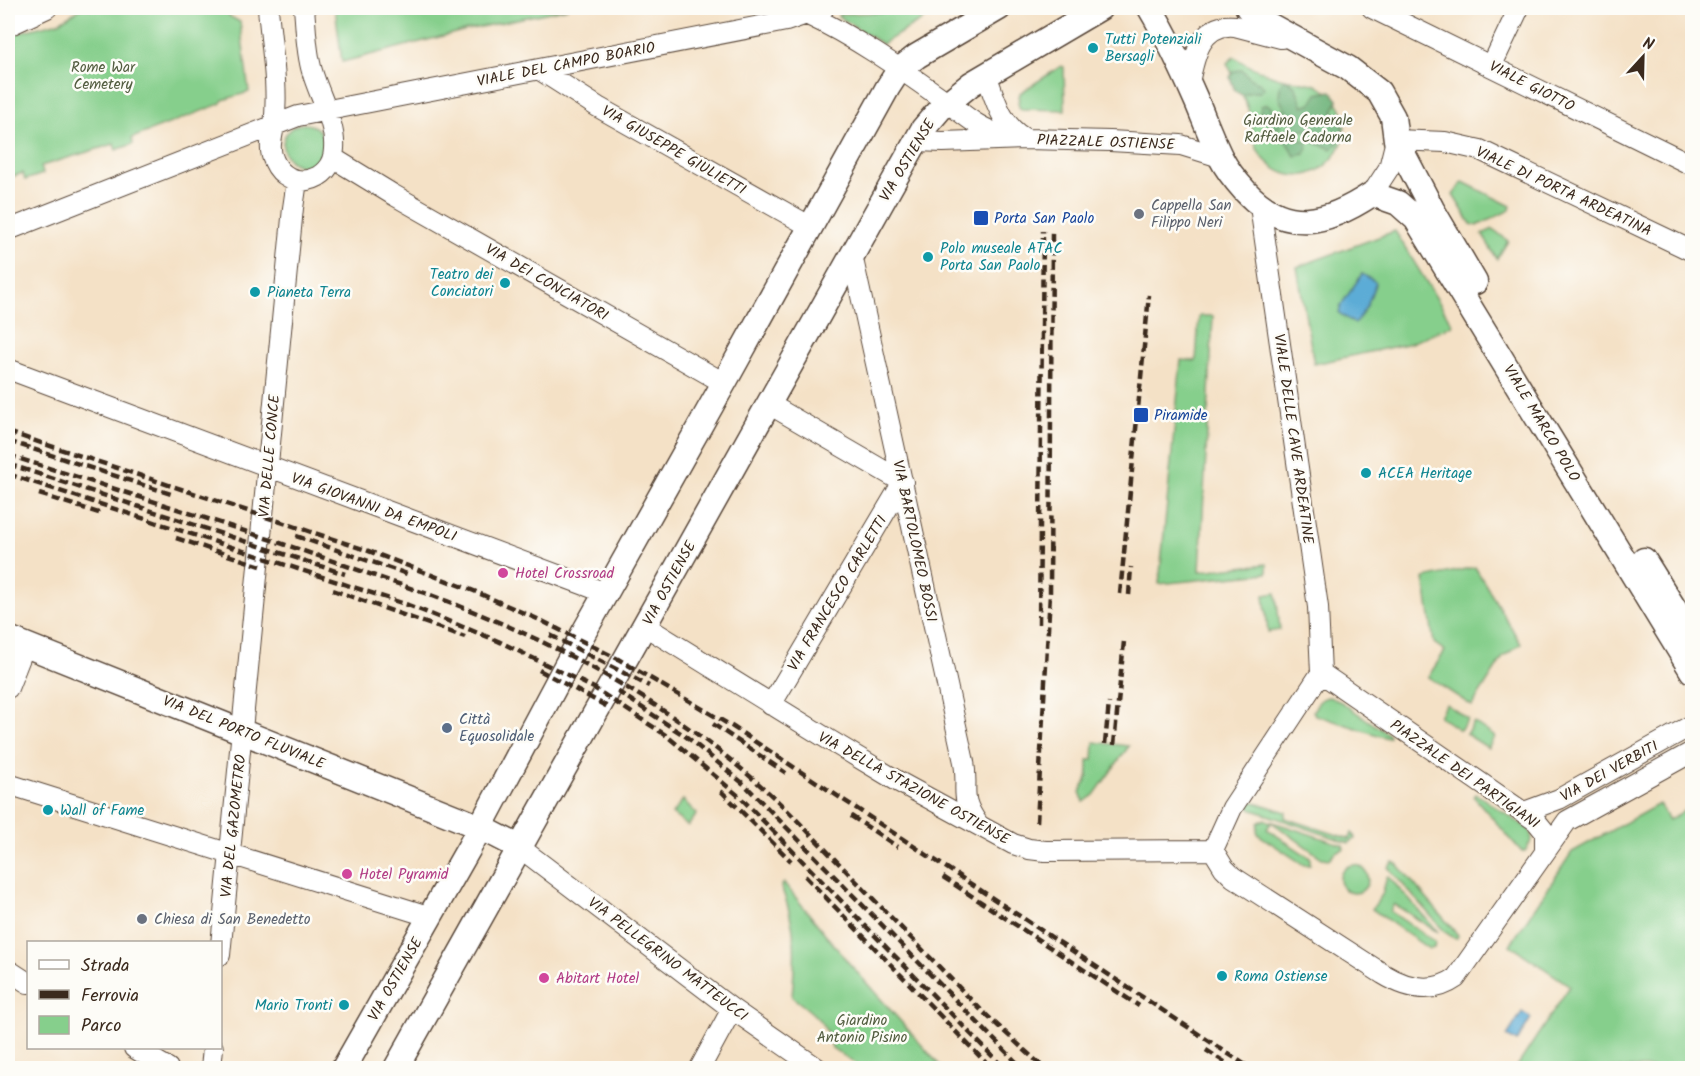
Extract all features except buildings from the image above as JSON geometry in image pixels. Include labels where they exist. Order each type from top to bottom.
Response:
[{"type":"main road","points":[[899,70],[917,56],[999,8]]},
{"type":"main road","points":[[947,102],[986,74],[1100,8]]},
{"type":"main road","points":[[1150,8],[1189,83],[1221,157],[1235,180],[1260,206],[1268,212],[1287,219],[1311,221],[1343,211],[1372,194]]},
{"type":"main road","points":[[1248,8],[1259,19],[1348,68],[1378,92],[1393,117],[1396,140]]},
{"type":"main road","name":"VIA OSTIENSE","points":[[396,1068],[606,593],[899,70]]},
{"type":"main road","name":"VIA OSTIENSE","points":[[344,1068],[431,917],[500,837],[645,626],[916,141],[931,118],[947,102]]},
{"type":"main road","name":"VIALE MARCO POLO","points":[[1396,140],[1451,243],[1563,430],[1692,637]]},
{"type":"main road","name":"VIALE MARCO POLO","points":[[1372,194],[1398,204],[1416,219],[1692,671]]},
{"type":"main road","name":"VIA DEL PORTO FLUVIALE","points":[[16,641],[500,837]]},
{"type":"street","points":[[8,26],[47,8]]},
{"type":"street","points":[[268,8],[275,83],[274,126],[271,144],[274,161],[282,173],[297,181],[308,181],[320,176],[327,169],[333,158],[333,137],[311,66],[304,8]]},
{"type":"street","name":"VIALE DEL CAMPO BOARIO","points":[[325,110],[786,21],[824,8]]},
{"type":"street","name":"VIALE GIOTTO","points":[[1372,8],[1692,165]]},
{"type":"street","points":[[1492,65],[1519,8]]},
{"type":"street","points":[[806,14],[838,31],[899,70]]},
{"type":"street","points":[[1189,83],[1202,40],[1208,33],[1222,26],[1235,26],[1304,44]]},
{"type":"street","name":"VIA GIUSEPPE GIULIETTI","points":[[540,70],[598,107],[810,227]]},
{"type":"street","name":"PIAZZALE OSTIENSE","points":[[899,70],[985,130],[1026,139]]},
{"type":"street","name":"PIAZZALE OSTIENSE","points":[[986,74],[1001,114],[1013,130],[1026,139]]},
{"type":"street","points":[[8,230],[298,116],[325,110]]},
{"type":"street","name":"PIAZZALE OSTIENSE","points":[[916,141],[1026,139],[1181,145],[1221,157]]},
{"type":"street","points":[[1372,194],[1389,168],[1396,140]]},
{"type":"street","name":"VIALE DI PORTA ARDEATINA","points":[[1396,140],[1445,142],[1476,148],[1692,251]]},
{"type":"street","name":"VIA DEI CONCIATORI","points":[[333,158],[369,181],[724,383]]},
{"type":"street","name":"VIA DELLE CONCE","points":[[243,732],[297,181]]},
{"type":"street","name":"VIALE DELLE CAVE ARDEATINE","points":[[1260,206],[1318,607],[1321,672]]},
{"type":"street","name":"VIA BARTOLOMEO BOSSI","points":[[852,255],[965,770],[965,799],[968,809],[978,824]]},
{"type":"street","name":"VIA GIOVANNI DA EMPOLI","points":[[8,369],[606,593]]},
{"type":"street","points":[[769,404],[903,482]]},
{"type":"street","name":"VIA FRANCESCO CARLETTI","points":[[771,705],[903,482]]},
{"type":"street","name":"VIA DELLA STAZIONE OSTIENSE","points":[[645,626],[899,782],[1014,844],[1038,850],[1213,850]]},
{"type":"street","points":[[8,688],[16,641]]},
{"type":"street","points":[[1213,850],[1232,808],[1321,672]]},
{"type":"street","name":"PIAZZALE DEI PARTIGIANI","points":[[1213,850],[1229,874],[1250,888],[1395,981],[1410,987],[1421,988],[1445,985],[1461,973],[1545,851],[1543,829],[1524,812],[1435,753],[1321,672]]},
{"type":"street","name":"VIA DEI VERBITI","points":[[1524,812],[1559,799],[1692,725]]},
{"type":"street","name":"VIA DEL GAZOMETRO","points":[[222,941],[243,732]]},
{"type":"street","name":"VIA DEI VERBITI","points":[[1545,851],[1570,818],[1692,752]]},
{"type":"street","points":[[8,784],[431,917]]},
{"type":"street","name":"VIA PELLEGRINO MATTEUCCI","points":[[500,837],[732,1009],[817,1068]]},
{"type":"street","points":[[8,970],[27,982]]},
{"type":"street","points":[[700,1068],[732,1009]]},
{"type":"street","points":[[137,1049],[168,1068]]},
{"type":"street","points":[[211,1068],[213,1049]]},
{"type":"green space","name":"Rome War Cemetery","points":[[82,8],[232,8],[229,16],[240,22],[249,92],[223,100],[220,104],[132,138],[133,144],[116,150],[114,144],[41,166],[43,174],[25,180],[23,173],[11,177],[8,171],[8,35],[59,22]]},
{"type":"green space","points":[[335,8],[568,8],[467,30],[342,62]]},
{"type":"green space","points":[[937,10],[882,44],[838,16],[839,14]]},
{"type":"green space","name":"Giardino Generale Raffaele Cadorna","points":[[1234,57],[1271,75],[1316,85],[1328,92],[1341,109],[1345,127],[1341,145],[1331,160],[1317,171],[1301,176],[1283,173],[1265,160],[1253,136],[1246,103],[1227,63]]},
{"type":"green space","points":[[1061,66],[1064,67],[1065,110],[1020,109],[1018,103],[1020,93]]},
{"type":"green space","points":[[1242,70],[1251,79],[1260,83],[1264,88],[1260,92],[1242,95],[1235,91],[1230,77],[1234,71]]},
{"type":"green space","points":[[1285,79],[1295,86],[1303,106],[1311,103],[1317,94],[1331,91],[1338,100],[1333,112],[1341,116],[1343,130],[1341,138],[1332,149],[1315,143],[1308,130],[1299,130],[1298,138],[1308,143],[1305,154],[1295,156],[1282,139],[1284,131],[1292,122],[1279,98],[1280,84]]},
{"type":"green space","points":[[1267,104],[1272,108],[1273,114],[1282,120],[1280,127],[1273,129],[1260,115],[1261,106]]},
{"type":"green space","points":[[304,124],[319,130],[325,145],[319,160],[304,166],[289,160],[283,145],[289,130]]},
{"type":"green space","points":[[1463,182],[1511,206],[1510,210],[1477,226],[1471,224],[1453,195]]},
{"type":"green space","points":[[1493,229],[1508,241],[1497,259],[1482,234]]},
{"type":"green space","points":[[1395,231],[1453,325],[1411,343],[1314,364],[1297,267]],"holes":[[[1362,274],[1367,306],[1355,323],[1339,313],[1341,305]]]},
{"type":"green space","points":[[1199,316],[1213,316],[1200,571],[1267,564],[1267,573],[1159,584],[1181,360],[1196,361]]},
{"type":"green space","points":[[1475,567],[1521,644],[1503,657],[1472,706],[1428,677],[1445,651],[1434,643],[1424,578]]},
{"type":"green space","points":[[1276,593],[1280,630],[1268,632],[1264,595]]},
{"type":"green space","points":[[1329,697],[1341,702],[1388,734],[1389,737],[1315,715],[1313,711],[1317,704]]},
{"type":"green space","points":[[1446,704],[1468,719],[1460,730],[1439,716]]},
{"type":"green space","points":[[1474,722],[1495,737],[1488,748],[1466,734]]},
{"type":"green space","points":[[1094,742],[1129,746],[1094,795],[1084,802],[1080,792],[1088,777],[1088,760],[1093,760]]},
{"type":"green space","points":[[1476,794],[1530,830],[1532,840],[1525,851],[1521,851],[1474,797]]},
{"type":"green space","points":[[683,800],[697,814],[688,826],[672,814]]},
{"type":"green space","points":[[1251,801],[1286,812],[1285,818],[1350,839],[1352,833],[1355,839],[1349,843],[1250,809],[1248,804]]},
{"type":"green space","points":[[1659,804],[1669,820],[1692,806],[1692,1068],[1516,1068],[1570,986],[1510,945],[1572,852]]},
{"type":"green space","points":[[1265,819],[1271,823],[1267,829],[1310,858],[1310,865],[1304,865],[1259,835],[1258,823]]},
{"type":"green space","points":[[1270,821],[1343,845],[1344,849],[1335,852],[1329,859],[1322,858]]},
{"type":"green space","points":[[1393,862],[1458,935],[1457,938],[1445,932],[1391,871],[1388,867]]},
{"type":"green space","points":[[1354,865],[1364,869],[1368,879],[1364,889],[1354,893],[1344,889],[1340,879],[1344,869]]},
{"type":"green space","points":[[1388,876],[1439,933],[1394,904],[1390,911],[1435,942],[1434,948],[1429,949],[1372,909],[1382,895]]},
{"type":"green space","name":"Giardino Antonio Pisino","points":[[784,883],[848,962],[942,1068],[862,1068],[832,1048],[822,1024],[792,997],[794,941],[790,915],[781,886]]},
{"type":"water","points":[[1362,274],[1376,282],[1367,306],[1355,324],[1339,313],[1341,305]]},
{"type":"water","points":[[1522,1012],[1531,1018],[1517,1042],[1507,1036]]},
{"type":"railway","points":[[1039,624],[1043,231]]},
{"type":"railway","points":[[1037,822],[1050,594],[1052,231]]},
{"type":"railway","points":[[1120,594],[1149,295]]},
{"type":"railway","points":[[8,432],[366,550],[474,591],[542,621],[618,659],[733,727],[1250,1068]]},
{"type":"railway","points":[[8,441],[174,495]]},
{"type":"railway","points":[[8,455],[275,541],[450,602],[551,646],[636,693],[716,748],[789,812],[982,1011],[1044,1068]]},
{"type":"railway","points":[[8,464],[345,574]]},
{"type":"railway","points":[[8,474],[408,605],[498,641],[594,688],[667,736],[740,797],[1004,1068]]},
{"type":"railway","points":[[39,494],[102,514]]},
{"type":"railway","points":[[296,536],[407,574]]},
{"type":"railway","points":[[176,538],[261,566]]},
{"type":"railway","points":[[1129,595],[1131,567]]},
{"type":"railway","points":[[333,590],[465,637]]},
{"type":"railway","points":[[550,635],[649,686]]},
{"type":"railway","points":[[1114,745],[1124,641]]},
{"type":"railway","points":[[539,670],[608,707]]},
{"type":"railway","points":[[617,691],[688,738],[745,785],[1022,1068]]},
{"type":"railway","points":[[1105,744],[1109,703]]},
{"type":"railway","points":[[713,724],[786,773]]},
{"type":"railway","points":[[721,791],[791,861]]},
{"type":"railway","points":[[851,816],[898,847]]},
{"type":"railway","points":[[805,876],[991,1068]]},
{"type":"railway","points":[[943,877],[1139,1006]]},
{"type":"railway","points":[[1206,1050],[1234,1068]]},
{"type":"place","name":"Tutti Potenziali Bersagli","points":[[1093,48]]},
{"type":"place","name":"Cappella San Filippo Neri","points":[[1139,214]]},
{"type":"place","name":"Porta San Paolo","points":[[981,218]]},
{"type":"place","name":"Polo museale ATAC Porta San Paolo","points":[[928,257]]},
{"type":"place","name":"Teatro dei Conciatori","points":[[505,283]]},
{"type":"place","name":"Pianeta Terra","points":[[255,292]]},
{"type":"place","name":"Piramide","points":[[1141,415]]},
{"type":"place","name":"ACEA Heritage","points":[[1366,473]]},
{"type":"place","name":"Hotel Crossroad","points":[[503,573]]},
{"type":"place","name":"Città Equosolidale","points":[[447,728]]},
{"type":"place","name":"Wall of Fame","points":[[48,810]]},
{"type":"place","name":"Hotel Pyramid","points":[[347,874]]},
{"type":"place","name":"Chiesa di San Benedetto","points":[[142,919]]},
{"type":"place","name":"Roma Ostiense","points":[[1222,976]]},
{"type":"place","name":"Abitart Hotel","points":[[544,978]]},
{"type":"place","name":"Mario Tronti","points":[[344,1005]]}]
